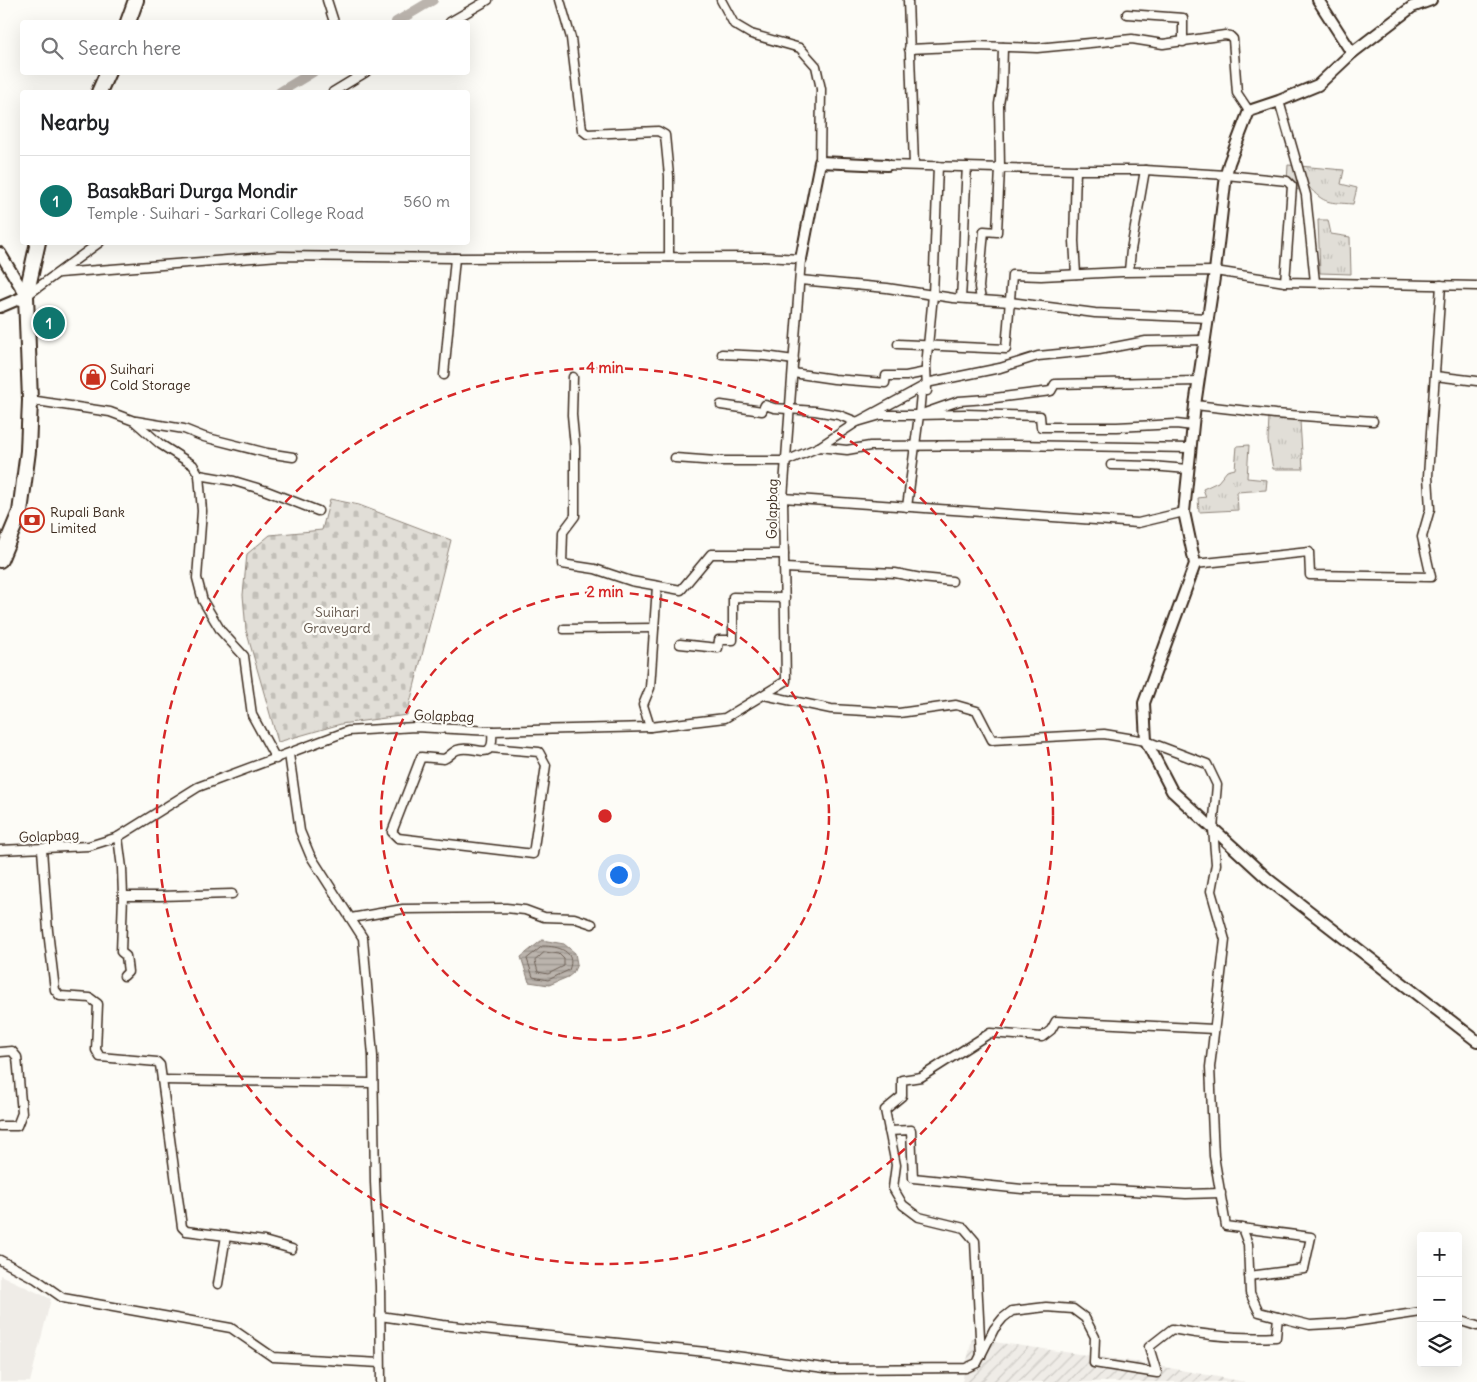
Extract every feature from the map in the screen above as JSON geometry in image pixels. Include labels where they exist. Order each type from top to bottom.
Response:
[{"type":"highway","points":[[129,20],[136,0]]},
{"type":"highway","points":[[100,90],[107,75]]},
{"type":"highway","points":[[0,560],[20,512],[28,451],[30,400],[26,296],[37,245]]},
{"type":"street","points":[[327,0],[333,20]]},
{"type":"street","points":[[453,20],[488,0]]},
{"type":"street","points":[[560,0],[571,38],[582,130],[587,134],[658,130],[665,135],[669,176],[669,257]]},
{"type":"street","points":[[58,273],[279,256],[455,258],[764,257],[802,259],[820,162],[820,89],[816,66],[800,48],[751,34],[734,24],[721,0]]},
{"type":"street","points":[[908,0],[914,165]]},
{"type":"street","points":[[1318,0],[1352,53]]},
{"type":"street","points":[[1249,110],[1279,101],[1318,85],[1352,53],[1412,7],[1431,0]]},
{"type":"street","points":[[1127,14],[1183,18],[1183,42]]},
{"type":"street","points":[[909,49],[976,46],[1003,48],[1062,46],[1132,39],[1163,44],[1226,35],[1233,39],[1237,93],[1249,110]]},
{"type":"street","points":[[981,300],[979,287],[984,231],[997,232],[1000,168],[999,104],[1002,86],[1003,48]]},
{"type":"street","points":[[336,90],[354,76]]},
{"type":"street","points":[[1279,101],[1306,194],[1314,282]]},
{"type":"street","points":[[1249,110],[1226,175],[1209,318],[1195,405],[1184,512],[1195,564],[1144,703],[1146,741],[1172,791],[1269,880],[1477,1041]]},
{"type":"street","points":[[820,162],[1076,170],[1145,170],[1226,175],[1287,182],[1292,186],[1285,282]]},
{"type":"street","points":[[908,507],[916,447],[920,393],[922,390],[927,391],[927,347],[934,295],[938,166]]},
{"type":"street","points":[[961,298],[964,256],[963,219],[967,167]]},
{"type":"street","points":[[1076,170],[1074,241],[1076,274]]},
{"type":"street","points":[[1129,272],[1130,250],[1145,170]]},
{"type":"street","points":[[0,308],[26,296],[96,245]]},
{"type":"street","points":[[0,254],[26,296]]},
{"type":"street","points":[[444,375],[455,258]]},
{"type":"street","name":"Golapbag","points":[[0,850],[89,846],[118,838],[198,787],[348,731],[415,727],[492,731],[650,727],[725,718],[786,681],[783,498],[802,259]]},
{"type":"street","points":[[898,344],[927,347],[952,346],[1006,349],[1012,275],[1215,271],[1285,282],[1477,286]]},
{"type":"street","points":[[800,280],[887,288],[1095,313],[1209,318]]},
{"type":"street","points":[[1195,564],[1309,552],[1310,574],[1430,577],[1422,538],[1430,509],[1428,476],[1441,285]]},
{"type":"street","points":[[675,458],[716,461],[786,461],[820,447],[857,422],[927,384],[1000,368],[1038,356],[1099,350],[1146,341],[1205,340]]},
{"type":"street","points":[[722,354],[765,356],[794,360]]},
{"type":"street","points":[[793,373],[834,379],[885,382],[886,376],[906,376],[926,372]]},
{"type":"street","points":[[1435,376],[1477,381]]},
{"type":"street","points":[[573,377],[572,415],[575,447],[575,516],[563,532],[562,564],[595,569],[631,581],[681,590],[711,554],[784,554]]},
{"type":"street","points":[[919,415],[959,401],[1051,391],[1055,384],[1198,381]]},
{"type":"street","points":[[30,400],[110,412],[134,421],[184,429],[204,437],[267,453],[293,457]]},
{"type":"street","points":[[721,405],[762,411],[765,405],[774,408],[790,408],[839,415],[857,422],[881,415],[965,414],[1040,416],[1041,427],[1117,427],[1176,424],[1193,426]]},
{"type":"street","points":[[1195,405],[1292,416],[1373,421]]},
{"type":"street","points":[[134,421],[160,444],[193,465],[199,475],[202,511],[197,578],[203,602],[221,631],[244,656],[252,715],[276,759]]},
{"type":"street","points":[[820,447],[848,450],[870,446],[1013,445],[1190,448]]},
{"type":"street","points":[[1111,465],[1188,469]]},
{"type":"street","points":[[199,475],[234,481],[264,490],[318,511]]},
{"type":"street","points":[[783,498],[1138,524],[1184,512]]},
{"type":"street","points":[[784,568],[895,572],[921,578],[952,581]]},
{"type":"street","points":[[650,727],[643,705],[650,688],[657,586]]},
{"type":"street","points":[[680,644],[718,648],[719,640],[733,640],[734,596],[785,598]]},
{"type":"street","points":[[564,629],[654,628]]},
{"type":"street","points":[[764,695],[831,709],[899,713],[956,704],[977,711],[992,740],[1104,734],[1146,741],[1207,764],[1217,785],[1213,829],[1216,864],[1211,890],[1225,940],[1210,1067],[1214,1156],[1226,1226],[1312,1237],[1304,1269],[1249,1276]]},
{"type":"street","points":[[490,748],[539,752],[546,765],[533,854],[398,838],[394,835],[392,832],[421,757],[444,759],[457,750],[484,750],[490,748],[493,744],[492,731]]},
{"type":"street","points":[[289,754],[300,831],[310,855],[362,938],[373,1056],[372,1083],[381,1382]]},
{"type":"street","points":[[118,838],[123,896],[121,952],[126,956],[128,972],[124,976]]},
{"type":"street","points":[[42,849],[48,931],[55,990],[60,996],[90,998],[98,1004],[96,1050],[100,1057],[157,1062],[161,1068],[182,1227],[186,1231],[264,1242],[292,1249]]},
{"type":"street","points":[[123,896],[232,894]]},
{"type":"street","points":[[351,918],[403,909],[506,908],[525,910],[544,917],[574,918],[592,924]]},
{"type":"street","points":[[981,1356],[975,1240],[964,1228],[919,1217],[902,1205],[893,1188],[896,1165],[885,1110],[902,1096],[902,1080],[921,1076],[990,1033],[1042,1037],[1051,1030],[1056,1021],[1214,1029]]},
{"type":"street","points":[[0,1052],[12,1051],[17,1057],[22,1113],[17,1126],[0,1126]]},
{"type":"street","points":[[162,1080],[372,1083]]},
{"type":"street","points":[[889,1131],[911,1130],[913,1178],[1022,1189],[1114,1190],[1186,1194],[1220,1193]]},
{"type":"street","points":[[1242,1228],[1248,1244],[1250,1293],[1259,1312],[1310,1325],[1347,1323],[1417,1313]]},
{"type":"street","points":[[218,1284],[226,1236]]},
{"type":"street","points":[[0,1260],[36,1279],[63,1298],[231,1328],[274,1357],[380,1363]]},
{"type":"street","points":[[380,1316],[442,1325],[706,1352],[832,1369],[966,1368],[977,1363],[994,1329],[1012,1311],[1046,1307],[1074,1309],[1085,1318],[1095,1336],[1094,1363],[1157,1373],[1149,1347],[1172,1329],[1210,1336],[1276,1338],[1278,1317]]},
{"type":"street","points":[[1462,1321],[1477,1326]]},
{"type":"shaded area","points":[[0,1275],[51,1299],[30,1382],[0,1382]]},
{"type":"shaded area","points":[[972,1339],[1143,1363],[1245,1382],[962,1382]]},
{"type":"green space","points":[[1288,165],[1344,170],[1341,184],[1357,188],[1353,204],[1323,200],[1308,186],[1298,190],[1287,181]]},
{"type":"green space","points":[[1318,220],[1328,220],[1331,234],[1350,237],[1351,274],[1320,273]]},
{"type":"green space","points":[[1269,416],[1300,421],[1303,469],[1273,469],[1268,441]]},
{"type":"green space","points":[[1249,445],[1247,478],[1267,480],[1266,490],[1237,492],[1238,510],[1199,512],[1198,498],[1206,497],[1203,489],[1218,482],[1227,471],[1235,469],[1237,446]]},
{"type":"green space","name":"Suihari Graveyard","points":[[330,499],[359,505],[451,540],[407,715],[341,724],[278,742],[246,630],[243,595],[247,554],[270,535],[322,530]]},
{"type":"water","points":[[542,940],[564,944],[575,953],[577,964],[573,973],[568,977],[549,985],[529,982],[521,957]]},
{"type":"waterway","points":[[399,20],[433,0]]},
{"type":"waterway","points":[[283,90],[308,75]]},
{"type":"place","name":"BasakBari Durga Mondir","points":[[49,323]]},
{"type":"place","name":"Suihari Cold Storage","points":[[93,377]]},
{"type":"place","name":"Rupali Bank Limited","points":[[32,520]]}]
